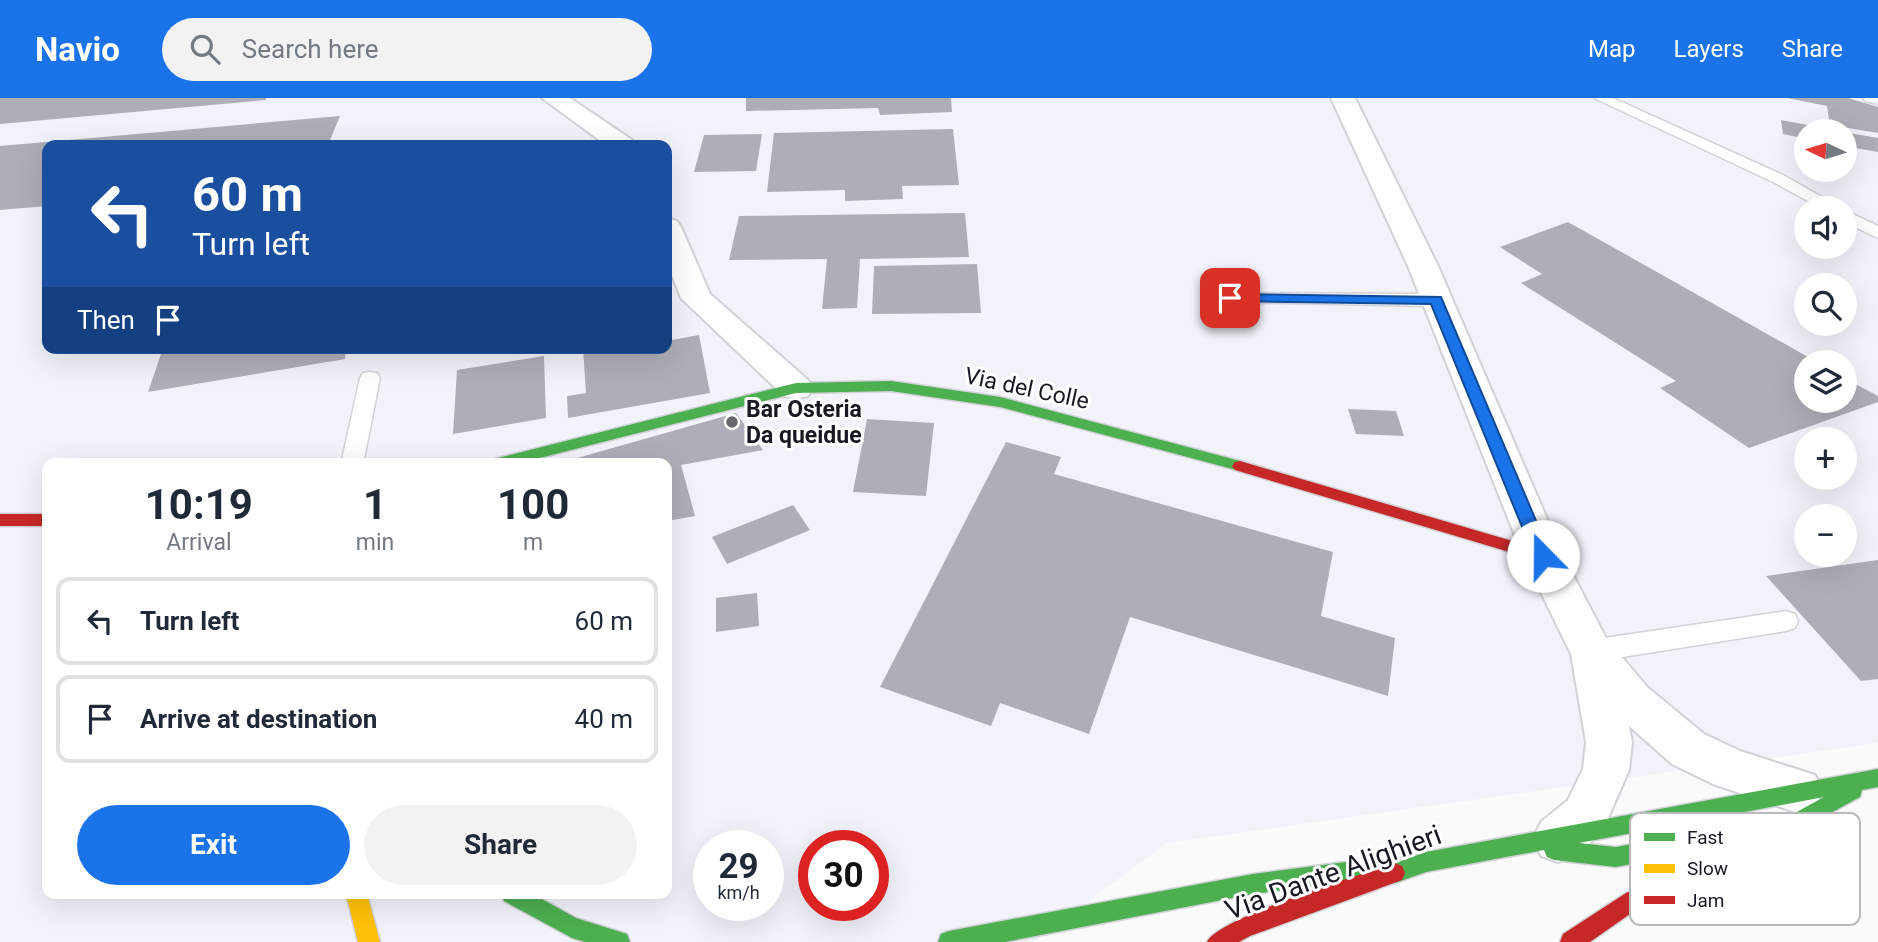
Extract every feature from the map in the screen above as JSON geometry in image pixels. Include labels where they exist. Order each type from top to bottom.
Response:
[{"type":"main road","name":"Via del Colle","points":[[518,458],[796,388],[891,386],[1000,402],[1169,445],[1543,556]]},
{"type":"main road","points":[[0,520],[42,520]]},
{"type":"main road","name":"Via Dante Alighieri","points":[[1775,813],[1875,778]]},
{"type":"main road","name":"Via Dante Alighieri","points":[[1752,813],[1797,807],[1875,778]]},
{"type":"main road","points":[[1787,813],[1797,807]]},
{"type":"main road","name":"Via Dante Alighieri","points":[[1218,942],[1244,927],[1426,862],[1508,845],[1630,829]]},
{"type":"main road","name":"Via Dante Alighieri","points":[[1508,845],[1616,857],[1630,853]]},
{"type":"main road","points":[[949,942],[1253,884],[1426,862]]},
{"type":"main road","points":[[357,899],[369,942]]},
{"type":"main road","points":[[520,899],[572,927],[619,942]]},
{"type":"main road","points":[[1572,942],[1587,928],[1630,903]]},
{"type":"street","points":[[554,98],[616,140]]},
{"type":"street","points":[[1343,98],[1423,266],[1543,556],[1591,651],[1631,701],[1688,749],[1797,807]]},
{"type":"street","points":[[672,239],[696,298],[796,388]]},
{"type":"street","points":[[1558,839],[1585,816],[1606,770],[1609,742],[1591,651]]},
{"type":"lane","points":[[1601,98],[1811,196]]},
{"type":"lane","points":[[1870,98],[1878,100]]},
{"type":"lane","points":[[1857,222],[1878,233]]},
{"type":"lane","points":[[1230,298],[1436,300]]},
{"type":"lane","points":[[353,458],[370,378]]},
{"type":"lane","points":[[1591,651],[1786,621]]},
{"type":"shaded area","points":[[0,98],[1878,98],[1878,743],[1167,843],[1033,942],[0,942]]},
{"type":"building","points":[[0,98],[266,98],[266,100],[0,124]]},
{"type":"building","points":[[746,98],[951,98],[952,112],[880,115],[878,108],[746,111]]},
{"type":"building","points":[[1787,98],[1848,98],[1878,107],[1878,133],[1857,130],[1857,119],[1829,119],[1827,106]]},
{"type":"building","points":[[340,116],[330,140],[68,140]]},
{"type":"building","points":[[1781,120],[1794,122],[1794,136],[1783,134]]},
{"type":"building","points":[[953,129],[959,185],[902,186],[903,199],[845,201],[845,190],[767,192],[774,133]]},
{"type":"building","points":[[762,134],[756,171],[694,172],[704,135]]},
{"type":"building","points":[[1857,134],[1878,138],[1878,152],[1857,148]]},
{"type":"building","points":[[42,142],[42,206],[0,210],[0,146]]},
{"type":"building","points":[[965,213],[969,257],[860,259],[857,308],[822,309],[827,259],[729,260],[739,216]]},
{"type":"building","points":[[1568,222],[1796,350],[1794,413],[1847,413],[1808,427],[1794,427],[1794,432],[1749,448],[1660,388],[1676,381],[1521,283],[1542,274],[1500,247]]},
{"type":"building","points":[[977,264],[981,313],[872,314],[874,266]]},
{"type":"building","points":[[699,335],[710,393],[568,418],[567,396],[586,393],[583,354],[672,354],[672,340]]},
{"type":"building","points":[[161,354],[345,354],[345,359],[148,392]]},
{"type":"building","points":[[544,356],[546,418],[453,434],[457,370]]},
{"type":"building","points":[[1857,385],[1878,396],[1878,402],[1857,409]]},
{"type":"building","points":[[1348,409],[1396,411],[1404,436],[1356,434]]},
{"type":"building","points":[[736,413],[763,450],[681,465],[695,516],[672,520],[672,458],[577,458]]},
{"type":"building","points":[[867,419],[934,423],[926,496],[853,492]]},
{"type":"building","points":[[1006,442],[1061,457],[1054,474],[1333,552],[1321,616],[1395,638],[1388,696],[1130,617],[1089,734],[1000,703],[991,726],[880,687]]},
{"type":"building","points":[[793,505],[810,530],[727,564],[712,537]]},
{"type":"building","points":[[1878,560],[1878,679],[1861,681],[1766,576],[1829,567],[1857,567],[1857,563]]},
{"type":"building","points":[[757,593],[759,626],[716,632],[716,598]]},
{"type":"traffic: fast","points":[[518,458],[796,388],[891,386],[1000,402],[1240,466]]},
{"type":"traffic: fast","points":[[1690,813],[1878,778]]},
{"type":"traffic: fast","points":[[1814,813],[1853,791]]},
{"type":"traffic: fast","points":[[1395,873],[1426,862],[1630,824]]},
{"type":"traffic: fast","points":[[1554,850],[1616,857],[1630,854]]},
{"type":"traffic: fast","points":[[949,942],[1253,884],[1354,871]]},
{"type":"traffic: fast","points":[[520,899],[572,927],[619,942]]},
{"type":"traffic: slow","points":[[357,899],[369,942]]},
{"type":"traffic: jam","points":[[1240,466],[1543,556]]},
{"type":"traffic: jam","points":[[0,520],[42,520]]},
{"type":"traffic: jam","points":[[1218,942],[1244,927],[1395,873]]},
{"type":"traffic: jam","points":[[1571,942],[1630,902]]},
{"type":"place","name":"Bar Osteria Da queidue","points":[[732,422]]},
{"type":"route","points":[[1230,298],[1436,300],[1543,556]]}]
